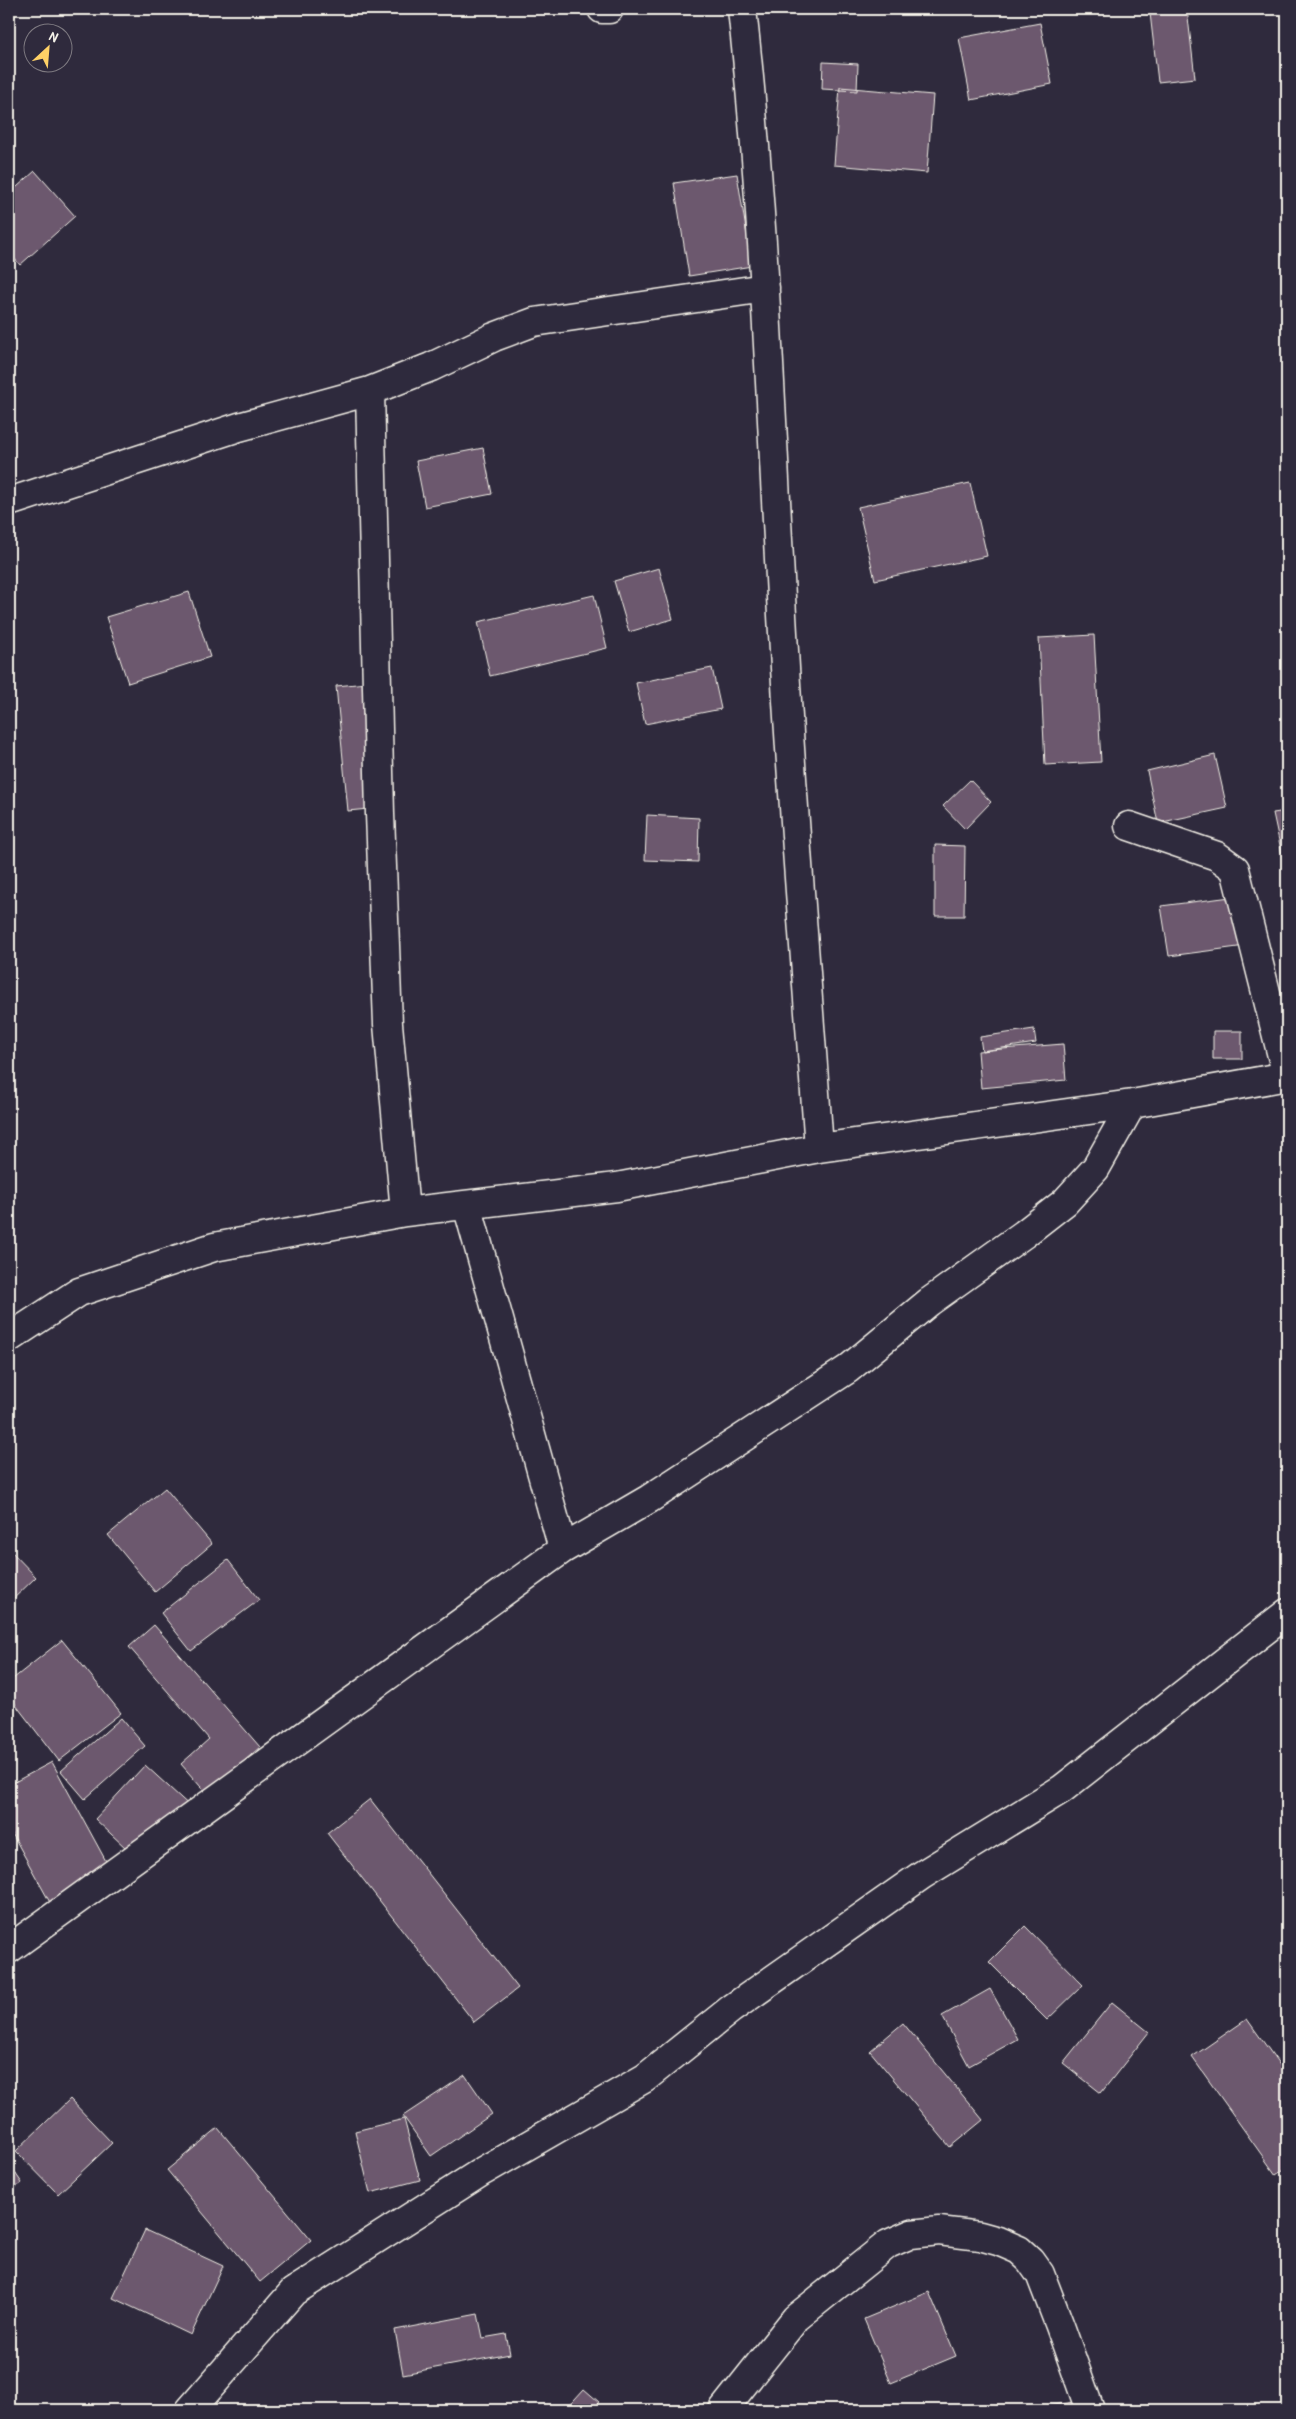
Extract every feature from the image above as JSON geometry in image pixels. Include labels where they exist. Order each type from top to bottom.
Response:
[{"type":"street","points":[[602,9],[609,9]]},
{"type":"street","points":[[742,9],[750,81],[765,288],[786,685],[819,1148]]},
{"type":"street","points":[[9,502],[239,426],[370,391],[431,367],[494,337],[534,322],[765,288]]},
{"type":"street","points":[[370,391],[380,814],[388,1024],[405,1212]]},
{"type":"street","points":[[9,1338],[79,1292],[214,1247],[405,1212],[617,1187],[819,1148],[1132,1104],[1287,1076],[1235,869],[1217,856],[1129,826]]},
{"type":"street","points":[[9,1949],[563,1549],[649,1499],[848,1369],[929,1302],[1065,1202],[1096,1168],[1132,1104]]},
{"type":"street","points":[[467,1205],[563,1549]]},
{"type":"street","points":[[190,2410],[293,2292],[483,2171],[645,2078],[731,2008],[914,1880],[1062,1789],[1287,1613]]},
{"type":"street","points":[[722,2410],[796,2318],[888,2244],[911,2234],[939,2231],[980,2236],[998,2241],[1019,2250],[1030,2260],[1040,2274],[1090,2410]]},
{"type":"building","points":[[1187,9],[1195,78],[1158,82],[1150,13]]},
{"type":"building","points":[[1040,23],[1052,84],[971,100],[959,38]]},
{"type":"building","points":[[823,62],[858,64],[857,91],[822,89]]},
{"type":"building","points":[[840,87],[933,95],[927,173],[834,165]]},
{"type":"building","points":[[35,171],[75,216],[20,265],[9,252],[9,194]]},
{"type":"building","points":[[737,174],[752,266],[689,276],[674,183]]},
{"type":"building","points":[[483,448],[492,494],[425,507],[416,461]]},
{"type":"building","points":[[970,483],[987,556],[875,580],[858,507]]},
{"type":"building","points":[[659,568],[673,619],[629,632],[614,581]]},
{"type":"building","points":[[189,592],[210,657],[128,683],[106,617]]},
{"type":"building","points":[[594,595],[607,648],[490,676],[478,622]]},
{"type":"building","points":[[1094,635],[1101,762],[1045,765],[1039,638]]},
{"type":"building","points":[[712,668],[721,709],[645,724],[636,683]]},
{"type":"building","points":[[377,682],[389,807],[348,811],[336,686]]},
{"type":"building","points":[[1215,755],[1227,808],[1158,823],[1147,771]]},
{"type":"building","points":[[970,780],[991,802],[965,829],[943,806]]},
{"type":"building","points":[[1287,811],[1287,863],[1284,864],[1273,813]]},
{"type":"building","points":[[647,815],[699,818],[698,862],[645,860]]},
{"type":"building","points":[[935,845],[965,846],[964,916],[935,916]]},
{"type":"building","points":[[1254,894],[1261,944],[1169,956],[1161,906]]},
{"type":"building","points":[[1034,1029],[1036,1043],[982,1051],[980,1037]]},
{"type":"building","points":[[1213,1031],[1242,1031],[1242,1059],[1213,1059]]},
{"type":"building","points":[[1063,1044],[1066,1080],[981,1088],[978,1051]]},
{"type":"building","points":[[165,1488],[212,1544],[155,1592],[108,1535]]},
{"type":"building","points":[[9,1549],[36,1577],[9,1603]]},
{"type":"building","points":[[228,1560],[259,1600],[191,1651],[161,1613]]},
{"type":"building","points":[[154,1625],[260,1747],[207,1794],[181,1764],[209,1739],[129,1647]]},
{"type":"building","points":[[62,1640],[121,1713],[59,1761],[9,1696],[9,1682]]},
{"type":"building","points":[[121,1718],[145,1746],[85,1799],[61,1771]]},
{"type":"building","points":[[52,1762],[119,1885],[58,1917],[9,1828],[9,1785]]},
{"type":"building","points":[[145,1765],[193,1809],[143,1864],[95,1819]]},
{"type":"building","points":[[370,1799],[518,1988],[474,2022],[327,1833]]},
{"type":"building","points":[[1025,1926],[1083,1985],[1047,2020],[989,1962]]},
{"type":"building","points":[[990,1989],[1018,2039],[969,2066],[942,2016]]},
{"type":"building","points":[[1112,2002],[1149,2032],[1101,2093],[1063,2063]]},
{"type":"building","points":[[1247,2019],[1287,2075],[1287,2167],[1276,2175],[1192,2057]]},
{"type":"building","points":[[903,2023],[983,2120],[950,2147],[870,2051]]},
{"type":"building","points":[[465,2075],[492,2114],[431,2156],[403,2116]]},
{"type":"building","points":[[70,2099],[112,2143],[58,2194],[16,2151]]},
{"type":"building","points":[[404,2119],[420,2180],[370,2193],[355,2131]]},
{"type":"building","points":[[218,2128],[311,2240],[260,2282],[167,2170]]},
{"type":"building","points":[[9,2164],[22,2183],[9,2192]]},
{"type":"building","points":[[145,2230],[223,2266],[191,2335],[113,2298]]},
{"type":"building","points":[[929,2292],[956,2356],[891,2383],[864,2319]]},
{"type":"building","points":[[478,2314],[483,2338],[506,2334],[510,2354],[403,2374],[395,2330]]},
{"type":"building","points":[[584,2389],[599,2402],[591,2410],[565,2410]]},
{"type":"building","points":[[1096,2399],[1097,2410],[1032,2410],[1031,2408]]}]
